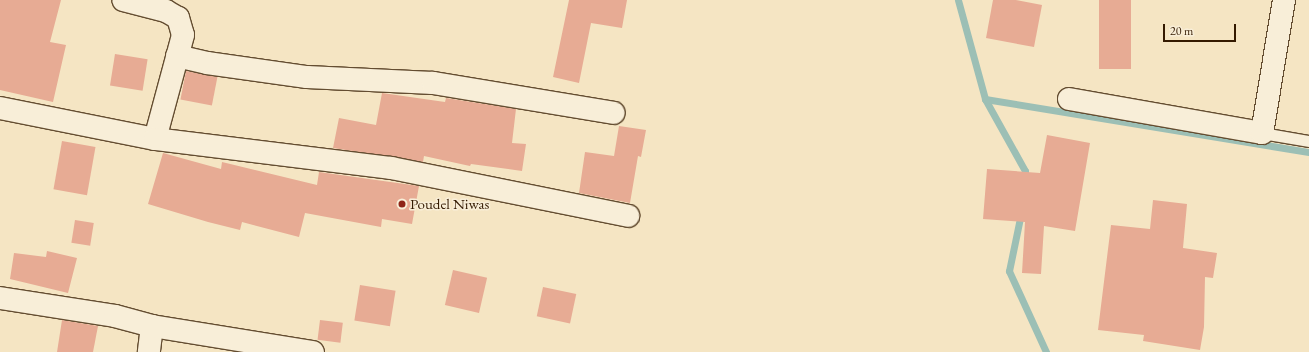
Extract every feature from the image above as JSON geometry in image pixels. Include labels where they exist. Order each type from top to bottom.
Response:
[{"type":"street","points":[[123,0],[166,11],[178,18],[183,35],[155,139]]},
{"type":"street","points":[[1070,99],[1262,133],[1284,0]]},
{"type":"street","points":[[177,56],[293,75],[433,83],[614,114]]},
{"type":"street","points":[[0,108],[155,139],[391,168],[628,216]]},
{"type":"street","points":[[0,298],[115,316],[152,326],[313,352]]},
{"type":"street","points":[[149,352],[152,326]]},
{"type":"lane","points":[[1262,133],[1309,141]]},
{"type":"building","points":[[0,0],[61,0],[50,42],[66,45],[53,102],[0,90]]},
{"type":"building","points":[[569,0],[627,0],[622,28],[591,23],[579,83],[553,77]]},
{"type":"building","points":[[993,0],[1016,0],[1042,5],[1034,47],[986,38]]},
{"type":"building","points":[[1099,0],[1131,0],[1131,69],[1099,69]]},
{"type":"building","points":[[115,54],[148,59],[143,91],[110,86]]},
{"type":"building","points":[[186,71],[217,77],[212,106],[180,99]]},
{"type":"building","points":[[382,93],[445,102],[446,98],[516,109],[512,143],[526,144],[522,171],[471,164],[470,166],[424,156],[423,162],[333,148],[339,118],[376,125]]},
{"type":"building","points":[[619,126],[646,130],[641,157],[638,156],[630,203],[579,193],[585,152],[614,156]]},
{"type":"building","points":[[1047,135],[1090,143],[1075,231],[1044,226],[1041,274],[1022,273],[1025,222],[983,219],[987,169],[1040,173]]},
{"type":"building","points":[[62,141],[95,147],[87,195],[53,189]]},
{"type":"building","points":[[163,153],[221,169],[222,162],[317,185],[319,172],[419,186],[412,224],[382,219],[381,227],[305,213],[299,237],[242,222],[240,230],[208,222],[148,204]]},
{"type":"building","points":[[1153,200],[1187,204],[1183,248],[1217,253],[1213,278],[1205,277],[1204,327],[1200,350],[1143,341],[1144,335],[1098,330],[1111,225],[1150,229]]},
{"type":"building","points":[[75,220],[94,223],[90,246],[71,243]]},
{"type":"building","points":[[47,251],[77,258],[68,293],[10,279],[14,253],[46,257]]},
{"type":"building","points":[[453,270],[487,278],[479,313],[445,305]]},
{"type":"building","points":[[360,285],[396,291],[390,326],[354,321]]},
{"type":"building","points":[[543,287],[576,294],[570,323],[537,316]]},
{"type":"building","points":[[62,320],[98,326],[93,352],[57,352]]},
{"type":"building","points":[[320,320],[343,323],[340,343],[318,340]]},
{"type":"waterway","points":[[958,0],[985,99],[1025,171],[1025,181]]},
{"type":"waterway","points":[[985,99],[1309,152]]},
{"type":"waterway","points":[[1021,213],[1009,271],[1046,352]]},
{"type":"place","name":"Poudel Niwas","points":[[402,204]]}]
